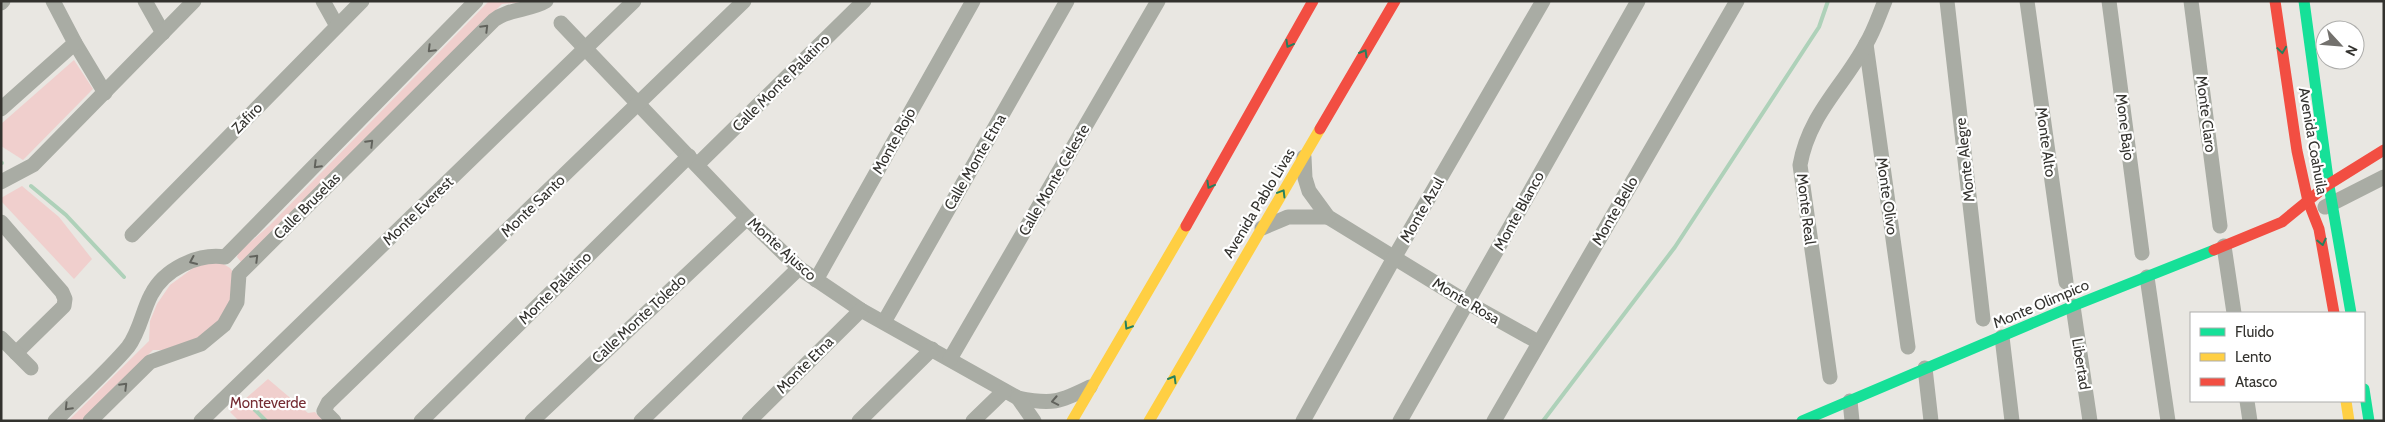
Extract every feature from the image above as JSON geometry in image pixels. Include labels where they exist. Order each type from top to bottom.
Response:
[{"type":"street","points":[[52,1],[75,44],[105,93]]},
{"type":"street","points":[[145,1],[163,32]]},
{"type":"street","points":[[1,182],[33,165],[194,1]]},
{"type":"street","points":[[323,1],[336,26]]},
{"type":"street","name":"Zafiro","points":[[132,235],[362,1]]},
{"type":"street","name":"Calle Bruselas","points":[[225,257],[476,1]]},
{"type":"street","name":"Calle Bruselas","points":[[239,274],[494,20],[503,14],[533,7],[546,1]]},
{"type":"street","name":"Monte Everest","points":[[202,421],[634,1]]},
{"type":"street","name":"Monte Santo","points":[[329,416],[328,403],[744,1]]},
{"type":"street","name":"Calle Monte Palatino","points":[[693,161],[864,1]]},
{"type":"street","name":"Monte Rojo","points":[[816,280],[973,1]]},
{"type":"street","name":"Calle Monte Etna","points":[[884,322],[1067,1]]},
{"type":"street","name":"Calle Monte Celeste","points":[[950,359],[1158,1]]},
{"type":"street","points":[[1072,421],[1090,387],[1156,279],[1314,1]]},
{"type":"street","name":"Avenida Pablo Livas","points":[[1149,421],[1394,1]]},
{"type":"street","name":"Monte Azul","points":[[1303,421],[1394,258],[1543,1]]},
{"type":"street","name":"Monte Blanco","points":[[1400,421],[1638,1]]},
{"type":"street","name":"Monte Bello","points":[[1494,421],[1737,1]]},
{"type":"street","name":"Monte Real","points":[[1830,377],[1800,166],[1804,145],[1812,127],[1866,44],[1885,1]]},
{"type":"street","name":"Monte Alegre","points":[[1947,1],[1983,319]]},
{"type":"street","name":"Monte Alto","points":[[2027,1],[2066,282]]},
{"type":"street","name":"Mone Bajo","points":[[2108,1],[2142,254]]},
{"type":"street","name":"Monte Claro","points":[[2191,1],[2220,226]]},
{"type":"street","name":"Avenida Coahuila","points":[[2275,1],[2297,151],[2310,207],[2319,229],[2326,257],[2334,312]]},
{"type":"street","name":"Avenida Coahuila","points":[[2304,1],[2331,203],[2351,312]]},
{"type":"street","name":"Monte Ajusco","points":[[561,22],[747,218],[799,268],[816,280],[861,310],[1018,398],[1038,402],[1058,402],[1090,387]]},
{"type":"street","points":[[1,109],[75,44]]},
{"type":"street","name":"Monte Olivo","points":[[1866,44],[1908,347]]},
{"type":"street","points":[[2310,207],[2329,186],[2384,150]]},
{"type":"street","points":[[1304,157],[1308,191],[1328,216]]},
{"type":"street","name":"Monte Palatino","points":[[421,421],[693,161]]},
{"type":"street","points":[[2292,217],[2310,207],[2331,203],[2384,177]]},
{"type":"street","points":[[1260,228],[1288,216],[1328,216]]},
{"type":"street","name":"Monte Rosa","points":[[1328,216],[1468,303],[1538,342]]},
{"type":"street","name":"Monte Olimpico","points":[[1802,421],[2072,306],[2292,217]]},
{"type":"street","name":"Calle Monte Toledo","points":[[532,421],[747,218]]},
{"type":"street","points":[[1,222],[62,292],[65,299],[64,306],[16,353]]},
{"type":"street","points":[[2224,246],[2234,312]]},
{"type":"street","points":[[55,421],[128,347],[139,329],[152,293],[168,275],[203,256],[225,257],[239,274],[237,302],[224,325],[201,344],[150,362],[90,421]]},
{"type":"street","points":[[641,421],[799,268]]},
{"type":"street","points":[[2147,276],[2168,421]]},
{"type":"street","name":"Libertad","points":[[2072,306],[2090,421]]},
{"type":"street","name":"Monte Etna","points":[[749,421],[861,310]]},
{"type":"street","points":[[2002,337],[2012,421]]},
{"type":"street","points":[[1,338],[31,368]]},
{"type":"street","points":[[859,421],[932,349]]},
{"type":"street","points":[[1925,368],[1931,421]]},
{"type":"street","points":[[973,421],[1004,391]]},
{"type":"street","points":[[2365,395],[2369,421]]},
{"type":"street","name":"Monte Ajusco","points":[[1018,398],[1034,421]]},
{"type":"street","points":[[1850,401],[1852,421]]},
{"type":"street","points":[[2247,402],[2250,421]]},
{"type":"street","points":[[2346,402],[2349,421]]},
{"type":"green space","points":[[489,1],[539,1],[502,4],[246,260],[241,262],[237,257],[239,252],[270,225]]},
{"type":"green space","points":[[74,60],[93,89],[23,160],[1,146],[1,124]]},
{"type":"green space","points":[[22,186],[59,217],[92,259],[74,279],[1,201],[1,198]]},
{"type":"green space","points":[[220,262],[230,268],[235,275],[235,292],[223,316],[205,336],[163,350],[153,350],[81,421],[68,421],[149,341],[150,321],[157,304],[170,285],[196,266]]},
{"type":"green space","name":"Monteverde","points":[[268,379],[308,413],[315,412],[323,421],[239,421],[230,412]]},
{"type":"waterway","points":[[1543,421],[1675,247],[1819,27],[1828,1]]},
{"type":"waterway","points":[[31,186],[66,215],[124,277]]},
{"type":"waterway","points":[[255,410],[266,421]]},
{"type":"traffic: fast","points":[[2304,1],[2329,186],[2351,312]]},
{"type":"traffic: fast","points":[[1802,421],[2073,306],[2214,250]]},
{"type":"traffic: fast","points":[[2365,395],[2369,421]]},
{"type":"traffic: slow","points":[[1149,421],[1320,129]]},
{"type":"traffic: slow","points":[[1072,421],[1186,226]]},
{"type":"traffic: slow","points":[[2346,402],[2349,421]]},
{"type":"traffic: jam","points":[[1186,226],[1313,1]]},
{"type":"traffic: jam","points":[[1320,129],[1395,1]]},
{"type":"traffic: jam","points":[[2275,1],[2297,151],[2308,201],[2319,229],[2334,312]]},
{"type":"traffic: jam","points":[[2214,250],[2282,222],[2326,186],[2384,150]]}]
